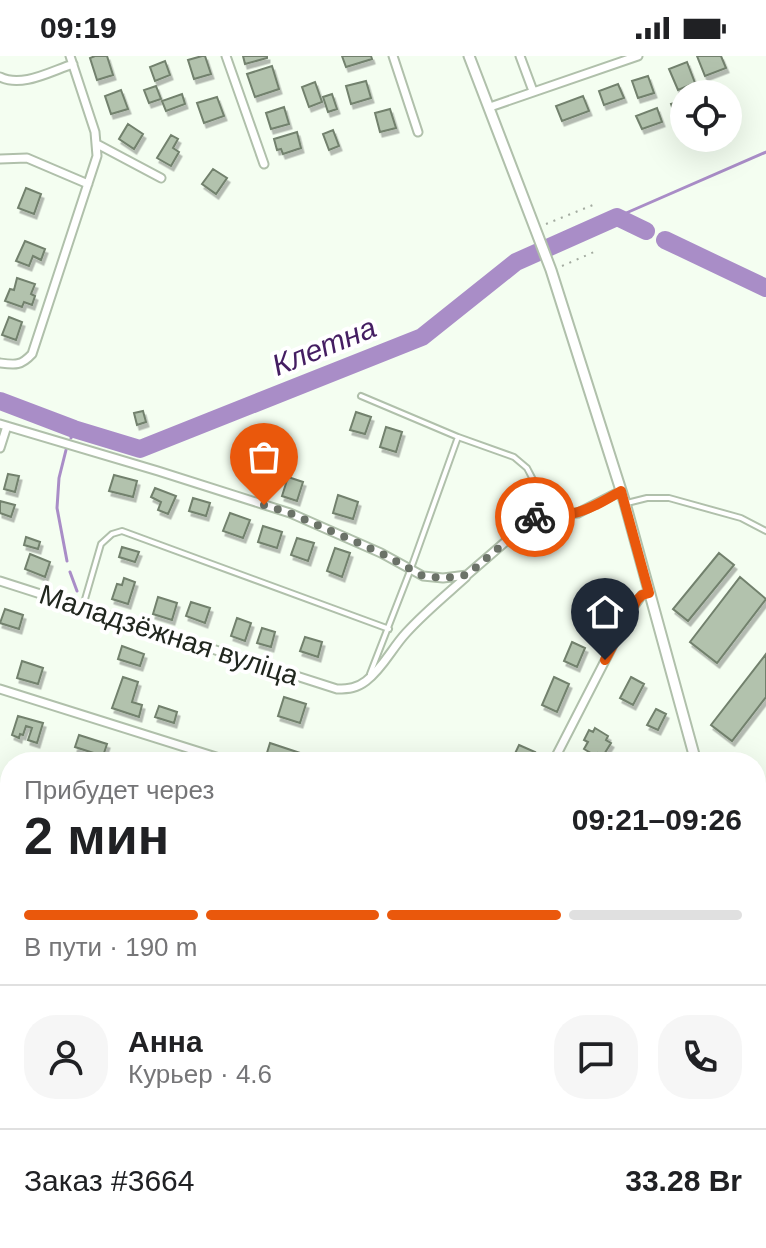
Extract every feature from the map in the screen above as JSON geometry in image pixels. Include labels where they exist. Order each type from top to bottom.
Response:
[{"type":"street","points":[[226,56],[264,164]]},
{"type":"street","points":[[393,56],[418,132]]},
{"type":"street","points":[[469,56],[547,257],[625,503],[693,752]]},
{"type":"street","points":[[520,56],[533,91]]},
{"type":"street","points":[[490,107],[638,56]]},
{"type":"street","points":[[0,77],[23,81],[72,60],[97,144],[97,156],[32,354],[25,362],[14,365],[0,363]]},
{"type":"street","points":[[97,144],[161,178]]},
{"type":"street","points":[[0,159],[27,158],[88,184]]},
{"type":"street","points":[[0,448],[3,425],[290,513],[381,553],[423,576],[467,575]]},
{"type":"street","points":[[367,680],[380,668],[409,629],[534,517],[550,513],[578,513],[621,491]]},
{"type":"street","name":"Маладзёжная вуліца","points":[[0,581],[337,689],[354,688],[367,680]]},
{"type":"street","points":[[558,752],[631,610],[642,595],[649,593]]},
{"type":"street","points":[[0,689],[200,752]]},
{"type":"lane","points":[[361,396],[514,457],[527,468],[550,513]]},
{"type":"lane","points":[[367,680],[389,629],[458,437]]},
{"type":"lane","points":[[625,503],[647,498],[669,498],[741,518],[766,531]]},
{"type":"lane","points":[[82,609],[101,544],[112,534],[122,531],[389,629]]},
{"type":"path","points":[[537,232],[593,205]]},
{"type":"path","points":[[551,270],[594,252]]},
{"type":"building","points":[[107,56],[113,75],[97,80],[90,58]]},
{"type":"building","points":[[205,56],[211,74],[194,79],[188,60]]},
{"type":"building","points":[[243,56],[267,56],[267,58],[245,64]]},
{"type":"building","points":[[342,56],[371,56],[372,59],[346,67]]},
{"type":"building","points":[[697,56],[721,56],[726,68],[705,76]]},
{"type":"building","points":[[165,61],[170,75],[155,81],[150,67]]},
{"type":"building","points":[[687,62],[694,80],[674,80],[669,69]]},
{"type":"building","points":[[272,66],[279,89],[255,97],[247,74]]},
{"type":"building","points":[[648,76],[654,93],[638,98],[632,81]]},
{"type":"building","points":[[366,81],[371,98],[351,104],[346,86]]},
{"type":"building","points":[[315,82],[322,102],[309,107],[302,87]]},
{"type":"building","points":[[618,84],[624,98],[604,105],[599,91]]},
{"type":"building","points":[[156,86],[161,99],[149,103],[144,90]]},
{"type":"building","points":[[121,90],[128,109],[111,114],[105,96]]},
{"type":"building","points":[[182,94],[185,104],[166,111],[162,101]]},
{"type":"building","points":[[332,94],[337,109],[328,112],[323,97]]},
{"type":"building","points":[[583,96],[589,111],[562,121],[556,106]]},
{"type":"building","points":[[217,97],[224,116],[204,123],[197,103]]},
{"type":"building","points":[[284,107],[289,124],[271,129],[266,113]]},
{"type":"building","points":[[657,108],[662,122],[642,129],[636,116]]},
{"type":"building","points":[[390,109],[396,128],[380,132],[375,113]]},
{"type":"building","points":[[128,124],[143,134],[134,149],[119,139]]},
{"type":"building","points":[[333,130],[339,146],[329,150],[323,134]]},
{"type":"building","points":[[297,132],[301,148],[283,154],[281,149],[277,150],[274,139]]},
{"type":"building","points":[[171,135],[178,139],[173,148],[179,152],[171,166],[157,158]]},
{"type":"building","points":[[213,169],[227,178],[216,194],[202,184]]},
{"type":"building","points":[[26,188],[41,194],[34,214],[18,208]]},
{"type":"building","points":[[25,241],[45,249],[41,260],[33,256],[29,266],[16,261]]},
{"type":"building","points":[[17,278],[35,284],[31,294],[35,296],[32,305],[24,302],[22,307],[5,301],[10,289],[14,290]]},
{"type":"building","points":[[9,317],[22,322],[16,340],[2,335]]},
{"type":"building","points":[[143,411],[146,422],[137,425],[134,413]]},
{"type":"building","points":[[356,412],[371,417],[365,434],[350,430]]},
{"type":"building","points":[[386,427],[402,432],[396,452],[380,447]]},
{"type":"building","points":[[8,474],[19,476],[15,492],[4,489]]},
{"type":"building","points":[[114,475],[137,481],[133,497],[109,491]]},
{"type":"building","points":[[288,477],[303,482],[297,501],[282,496]]},
{"type":"building","points":[[155,488],[176,496],[168,514],[158,510],[161,502],[151,497]]},
{"type":"building","points":[[338,495],[358,502],[353,519],[333,513]]},
{"type":"building","points":[[193,498],[210,503],[206,516],[189,511]]},
{"type":"building","points":[[0,501],[15,505],[11,517],[0,513]]},
{"type":"building","points":[[230,513],[250,520],[243,538],[223,531]]},
{"type":"building","points":[[263,526],[282,532],[277,548],[258,542]]},
{"type":"building","points":[[26,537],[40,542],[38,549],[24,545]]},
{"type":"building","points":[[297,538],[314,543],[308,561],[291,555]]},
{"type":"building","points":[[122,547],[139,552],[135,562],[119,557]]},
{"type":"building","points":[[335,548],[350,553],[342,577],[327,571]]},
{"type":"building","points":[[719,553],[734,565],[688,621],[673,609]]},
{"type":"building","points":[[30,554],[50,562],[45,577],[25,569]]},
{"type":"building","points":[[740,577],[766,599],[717,663],[690,642]]},
{"type":"building","points":[[124,578],[135,582],[128,604],[112,599],[117,584],[122,585]]},
{"type":"building","points":[[158,597],[177,603],[172,620],[153,614]]},
{"type":"building","points":[[191,602],[210,608],[205,623],[186,616]]},
{"type":"building","points":[[5,609],[23,615],[19,629],[0,623]]},
{"type":"building","points":[[237,618],[251,623],[245,641],[231,636]]},
{"type":"building","points":[[262,628],[275,632],[271,647],[257,643]]},
{"type":"building","points":[[305,637],[322,642],[318,657],[300,651]]},
{"type":"building","points":[[572,642],[585,648],[577,667],[564,661]]},
{"type":"building","points":[[122,646],[144,654],[140,666],[118,659]]},
{"type":"building","points":[[766,654],[766,697],[732,741],[711,725]]},
{"type":"building","points":[[22,661],[43,668],[38,684],[17,678]]},
{"type":"building","points":[[123,677],[138,682],[132,702],[142,705],[139,717],[112,708]]},
{"type":"building","points":[[554,677],[569,684],[557,712],[542,705]]},
{"type":"building","points":[[631,677],[644,684],[633,705],[620,698]]},
{"type":"building","points":[[284,697],[306,704],[300,723],[278,716]]},
{"type":"building","points":[[159,706],[177,712],[174,723],[155,717]]},
{"type":"building","points":[[656,709],[666,714],[658,730],[647,725]]},
{"type":"building","points":[[18,716],[43,723],[37,743],[28,740],[32,728],[26,726],[19,738],[12,735]]},
{"type":"building","points":[[595,728],[608,736],[606,740],[611,743],[605,752],[584,749],[589,730],[593,732]]},
{"type":"building","points":[[79,735],[107,744],[104,752],[75,747]]},
{"type":"building","points":[[270,743],[297,752],[267,752]]},
{"type":"building","points":[[519,745],[535,752],[516,752]]},
{"type":"waterway","points":[[617,217],[766,152]]},
{"type":"waterway","name":"Клетна","points":[[0,401],[74,429],[140,449],[422,337],[516,262],[617,217],[646,231]]},
{"type":"waterway","name":"Клетна","points":[[665,240],[766,288]]},
{"type":"waterway","points":[[71,438],[74,429]]},
{"type":"waterway","points":[[66,450],[59,478],[57,508],[67,561]]},
{"type":"waterway","points":[[70,572],[77,591]]},
{"type":"way so far","points":[[264,505],[290,513],[381,553],[410,571],[443,578],[467,575],[535,517]]},
{"type":"route","points":[[535,517],[550,513],[578,513],[621,491],[649,593],[637,600],[605,660]]}]
